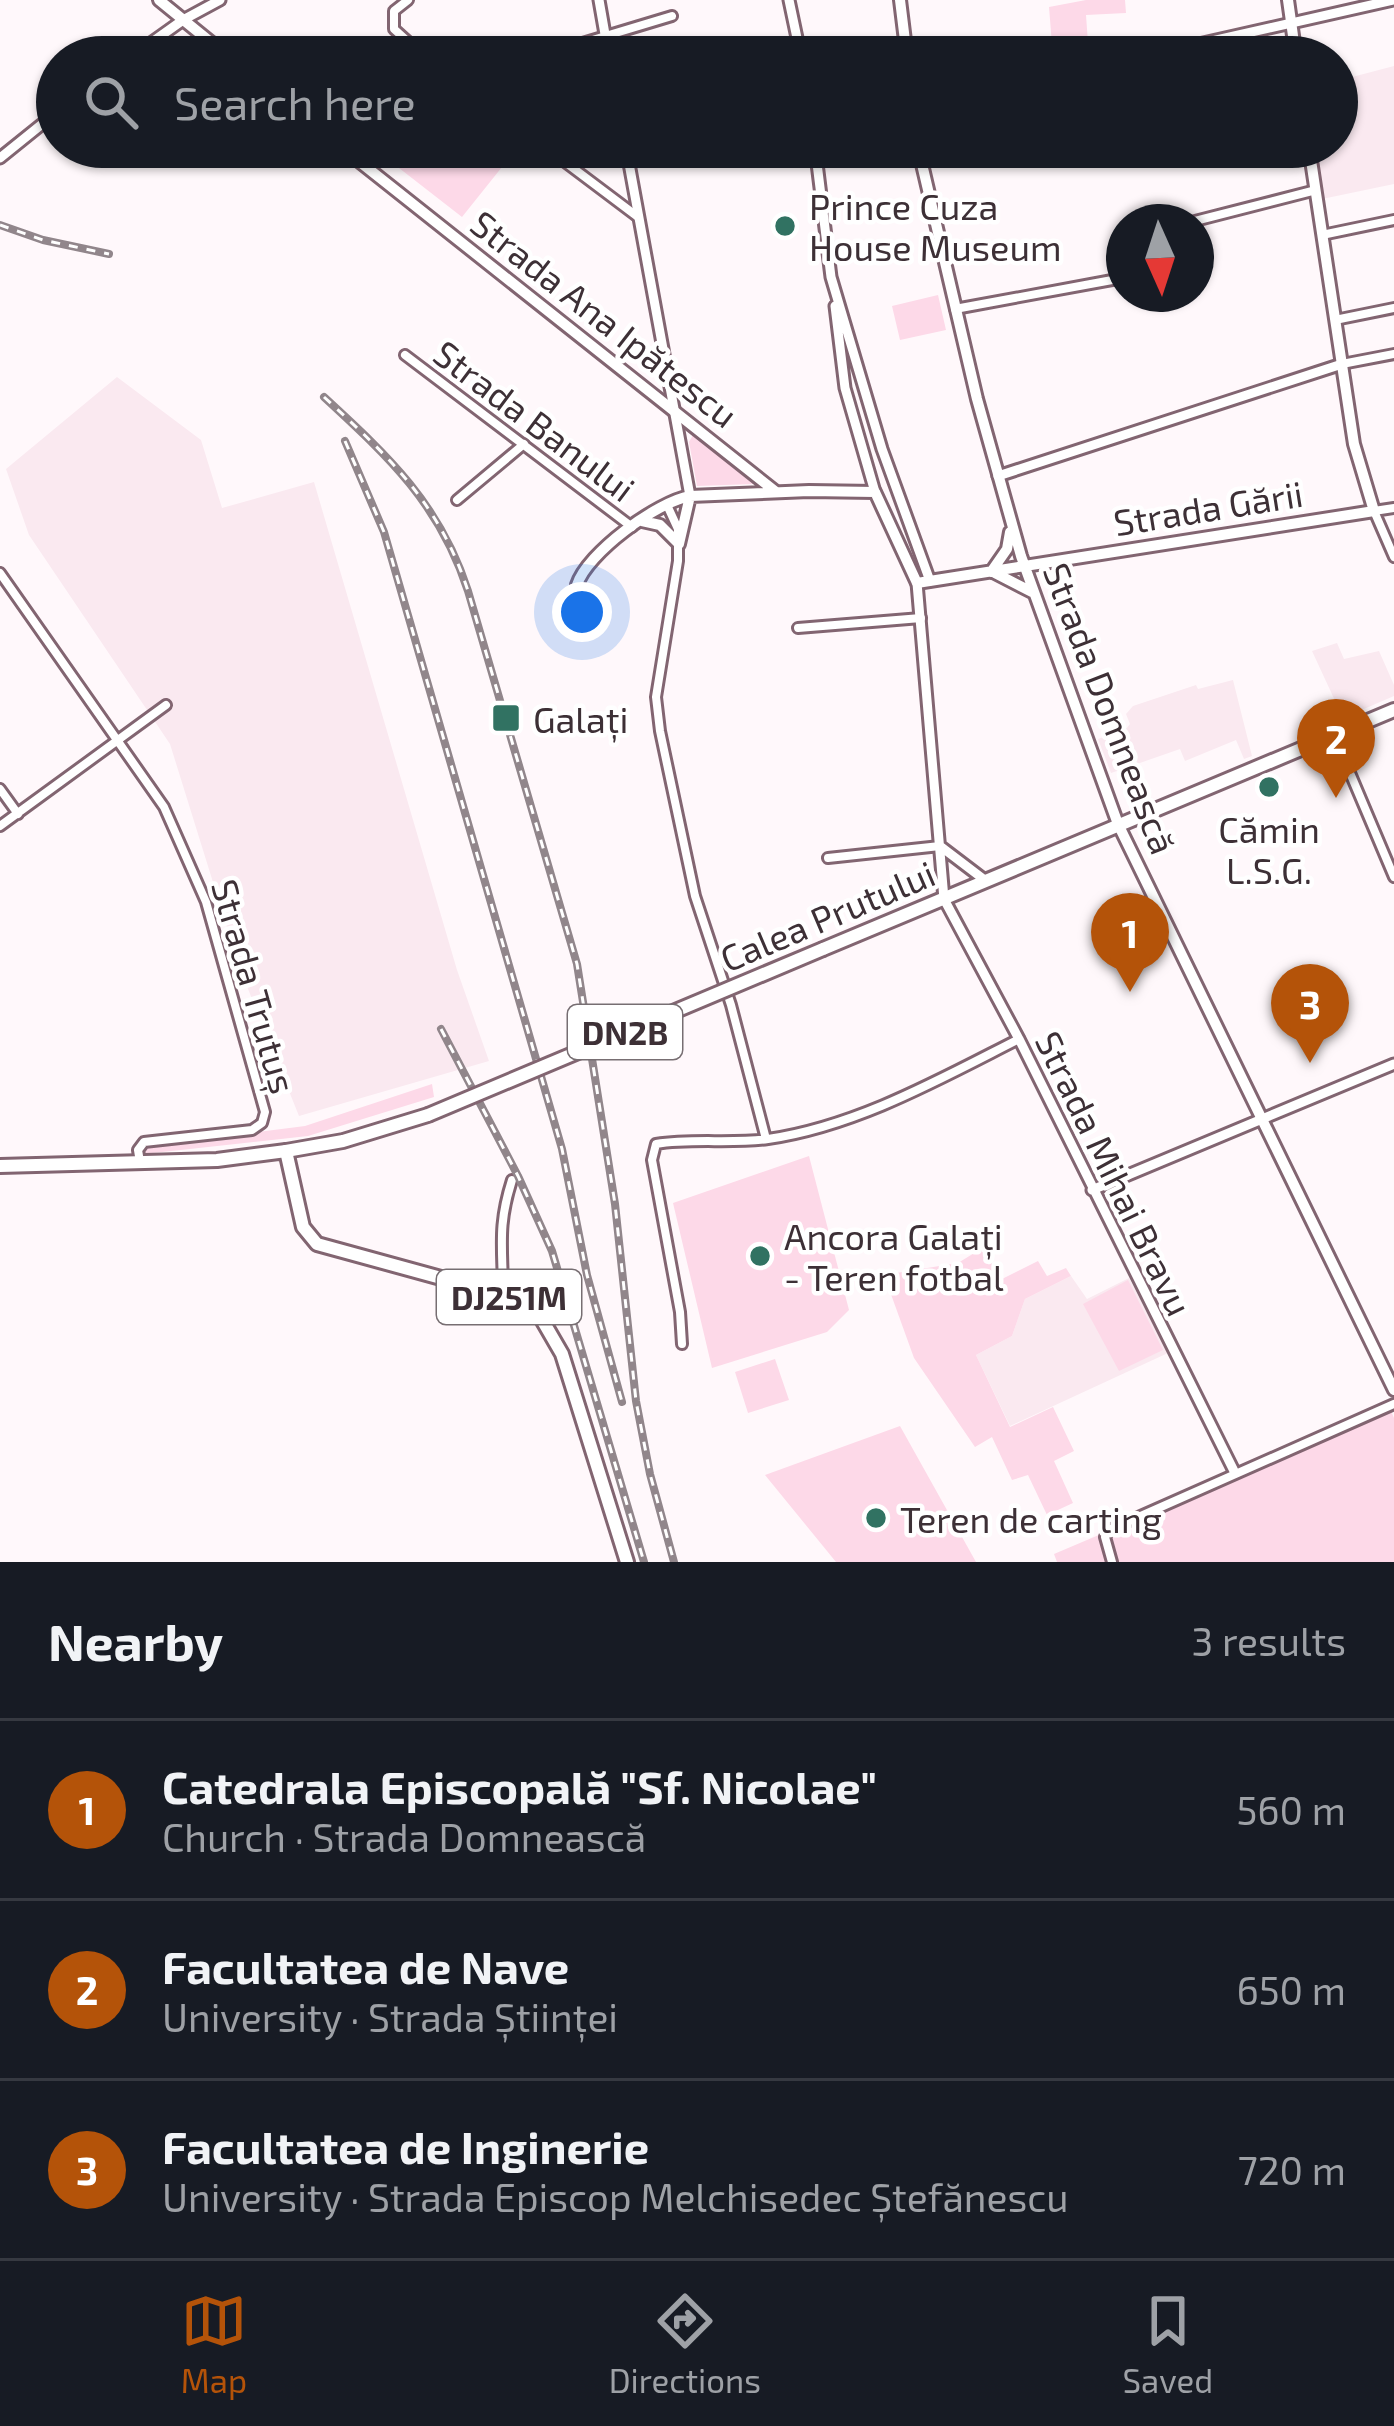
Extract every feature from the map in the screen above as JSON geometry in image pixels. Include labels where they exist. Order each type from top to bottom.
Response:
[{"type":"main road","points":[[159,0],[203,36]]},
{"type":"main road","points":[[899,0],[904,36]]},
{"type":"main road","points":[[1288,0],[1294,36]]},
{"type":"main road","name":"Strada Ana Ipătescu","points":[[368,168],[776,492]]},
{"type":"main road","name":"Strada Domnească","points":[[923,168],[1023,565],[1118,825],[1394,1390]]},
{"type":"main road","points":[[1312,168],[1357,458],[1374,511]]},
{"type":"main road","points":[[578,585],[582,570],[591,561],[666,503],[690,496],[776,492],[875,492],[924,582]]},
{"type":"main road","points":[[679,544],[690,496]]},
{"type":"main road","name":"Strada Gării","points":[[924,582],[1374,511]]},
{"type":"main road","points":[[1010,517],[1006,549],[991,572],[1034,594]]},
{"type":"main road","points":[[637,524],[659,525],[679,544]]},
{"type":"main road","name":"DN2B","points":[[1118,825],[1394,710]]},
{"type":"main road","name":"Calea Prutului","points":[[0,1166],[141,1163],[286,1151],[343,1141],[428,1115],[1118,825]]},
{"type":"main road","name":"DJ251M","points":[[286,1151],[302,1227],[317,1244],[503,1295],[530,1307],[557,1340],[627,1562]]},
{"type":"street","points":[[161,36],[220,0]]},
{"type":"street","points":[[398,36],[394,11],[408,0]]},
{"type":"street","points":[[599,0],[606,35]]},
{"type":"street","points":[[789,0],[797,36]]},
{"type":"street","points":[[1232,36],[1393,0]]},
{"type":"street","points":[[603,36],[672,16]]},
{"type":"street","points":[[0,158],[36,129]]},
{"type":"street","points":[[572,168],[638,217]]},
{"type":"street","points":[[630,168],[690,496]]},
{"type":"street","points":[[818,168],[845,388],[875,492]]},
{"type":"street","points":[[1214,216],[1316,190]]},
{"type":"street","points":[[1322,235],[1394,220]]},
{"type":"street","points":[[831,277],[924,582],[921,617],[944,898]]},
{"type":"street","points":[[956,310],[1106,281]]},
{"type":"street","points":[[1335,320],[1394,308]]},
{"type":"street","name":"Strada Banului","points":[[404,355],[637,524]]},
{"type":"street","points":[[998,476],[1342,364],[1394,355]]},
{"type":"street","points":[[458,500],[524,444]]},
{"type":"street","points":[[666,503],[679,544],[656,710],[695,896],[731,1005],[766,1139]]},
{"type":"street","name":"Strada Gării","points":[[1374,511],[1394,508]]},
{"type":"street","points":[[1374,511],[1394,557]]},
{"type":"street","points":[[0,573],[3,586],[118,740]]},
{"type":"street","points":[[798,628],[921,617]]},
{"type":"street","points":[[0,826],[166,705]]},
{"type":"street","points":[[1334,735],[1394,877]]},
{"type":"street","name":"Strada Trutuș","points":[[118,740],[154,788],[206,902],[265,1112],[262,1123],[252,1130],[144,1142],[138,1150],[141,1163]]},
{"type":"street","points":[[0,789],[18,814]]},
{"type":"street","points":[[828,859],[940,846],[986,881]]},
{"type":"street","name":"Strada Mihai Bravu","points":[[944,898],[1235,1473]]},
{"type":"street","points":[[682,1344],[652,1149],[661,1142],[766,1139],[817,1128],[872,1108],[1019,1039]]},
{"type":"street","points":[[1092,1190],[1394,1064]]},
{"type":"street","points":[[503,1295],[502,1204],[512,1180]]},
{"type":"street","points":[[1112,1562],[1105,1537],[1109,1530],[1394,1404]]},
{"type":"shaded area","points":[[1125,0],[1126,13],[1086,15],[1088,36],[1051,36],[1049,7]]},
{"type":"shaded area","points":[[1394,66],[1394,184],[1322,199],[1318,168],[1358,168],[1358,75]]},
{"type":"shaded area","points":[[399,168],[501,168],[462,217]]},
{"type":"shaded area","points":[[938,295],[946,330],[900,340],[892,306]]},
{"type":"shaded area","points":[[117,377],[201,440],[222,508],[314,482],[457,970],[489,1061],[299,1116],[240,969],[170,744],[29,535],[6,469]]},
{"type":"shaded area","points":[[693,435],[754,484],[697,486],[689,442]]},
{"type":"shaded area","points":[[1337,643],[1344,659],[1379,651],[1394,696],[1343,718],[1312,651]]},
{"type":"shaded area","points":[[1233,680],[1252,756],[1244,759],[1236,740],[1185,761],[1180,749],[1111,773],[1098,739],[1126,729],[1130,724],[1126,714],[1133,706],[1196,685],[1198,689]]},
{"type":"shaded area","points":[[432,1084],[434,1097],[308,1136],[144,1154],[146,1146],[305,1126]]},
{"type":"shaded area","name":"Ancora Galați - Teren fotbal","points":[[809,1156],[849,1310],[827,1332],[712,1368],[673,1203]]},
{"type":"shaded area","points":[[984,1247],[1000,1280],[1038,1261],[1047,1276],[1066,1268],[1071,1276],[1025,1299],[1012,1336],[976,1355],[1010,1427],[1053,1407],[1074,1451],[1054,1461],[1073,1503],[1047,1515],[1028,1475],[1012,1480],[992,1437],[975,1447],[914,1358],[884,1275],[958,1263]]},
{"type":"shaded area","points":[[1071,1276],[1087,1299],[1129,1278],[1168,1353],[1010,1426],[976,1355],[1012,1336],[1025,1299]]},
{"type":"shaded area","points":[[1128,1280],[1163,1350],[1119,1371],[1083,1304]]},
{"type":"shaded area","points":[[775,1359],[789,1400],[748,1413],[735,1372]]},
{"type":"shaded area","points":[[1391,1411],[1394,1562],[1057,1562],[1054,1554]]},
{"type":"shaded area","name":"Teren de carting","points":[[900,1426],[976,1562],[836,1562],[765,1475]]},
{"type":"railway","points":[[0,225],[109,254]]},
{"type":"railway","points":[[324,397],[410,484],[443,532],[468,591],[577,964],[615,1204],[636,1401],[674,1562]]},
{"type":"railway","points":[[345,441],[384,532],[562,1149],[587,1275],[622,1402]]},
{"type":"railway","points":[[441,1029],[552,1251],[644,1562]]},
{"type":"place","name":"Prince Cuza House Museum","points":[[785,226]]},
{"type":"place","name":"Galați","points":[[506,718]]},
{"type":"place","name":"Cămin L.S.G.","points":[[1269,787]]},
{"type":"place","name":"Facultatea de Nave","points":[[1336,798]]},
{"type":"place","name":"Catedrala Episcopală \"Sf. Nicolae\"","points":[[1130,992]]},
{"type":"place","name":"Facultatea de Inginerie","points":[[1310,1063]]},
{"type":"place","name":"Ancora Galați - Teren fotbal","points":[[760,1256]]},
{"type":"place","name":"Teren de carting","points":[[876,1518]]}]
